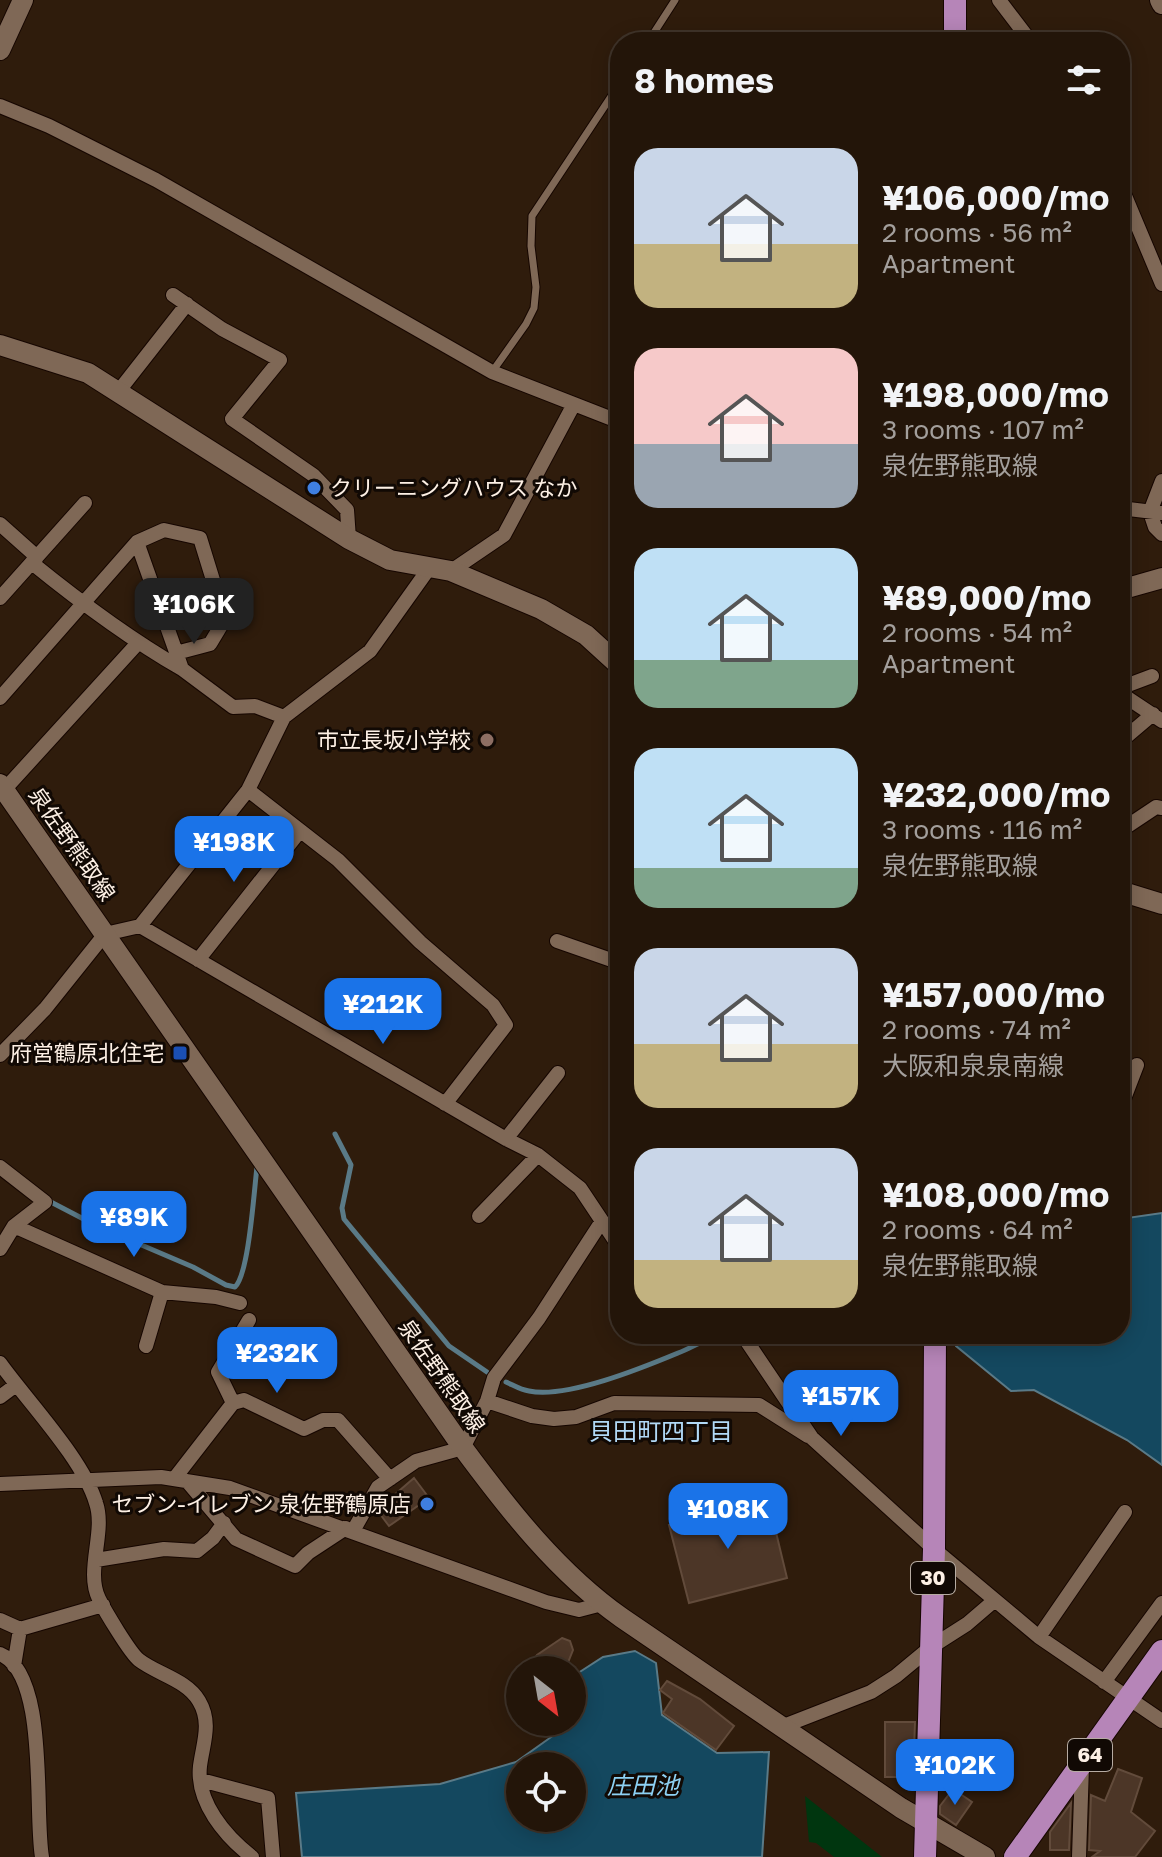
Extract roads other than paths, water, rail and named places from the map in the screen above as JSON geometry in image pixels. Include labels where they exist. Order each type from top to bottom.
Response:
[{"type":"main road","points":[[0,50],[23,0]]},
{"type":"main road","points":[[955,0],[955,32]]},
{"type":"main road","points":[[0,345],[88,373],[349,539],[390,560],[451,571],[541,609],[586,635],[610,657]]},
{"type":"main road","points":[[1130,587],[1162,578]]},
{"type":"main road","name":"泉佐野熊取線","points":[[2,787],[463,1448],[514,1515],[602,1604],[781,1727],[925,1822],[985,1857]]},
{"type":"main road","points":[[1130,894],[1162,904]]},
{"type":"main road","name":"30","points":[[925,1857],[934,1549],[935,1344]]},
{"type":"main road","name":"64","points":[[1015,1857],[1162,1651]]},
{"type":"street","points":[[999,0],[1023,32]]},
{"type":"street","points":[[0,106],[49,126],[156,180],[492,372],[610,418]]},
{"type":"street","points":[[1130,208],[1162,284]]},
{"type":"street","points":[[173,295],[222,329],[280,360],[232,419],[313,475],[347,510],[349,539]]},
{"type":"street","points":[[118,392],[187,304]]},
{"type":"street","points":[[451,571],[504,535],[574,404]]},
{"type":"street","points":[[1162,481],[1155,527],[1162,534]]},
{"type":"street","points":[[0,598],[85,503]]},
{"type":"street","points":[[1130,509],[1156,513]]},
{"type":"street","points":[[0,524],[82,604],[137,644],[182,669],[233,707],[255,706],[284,717]]},
{"type":"street","points":[[0,698],[137,542],[164,530],[200,538],[225,619],[210,644],[176,653]]},
{"type":"street","points":[[137,542],[182,669]]},
{"type":"street","points":[[0,1055],[45,1009],[105,934],[140,926],[248,790],[284,717],[370,651],[430,567]]},
{"type":"street","points":[[2,787],[137,644]]},
{"type":"street","points":[[1130,686],[1152,676]]},
{"type":"street","points":[[1130,698],[1158,717],[1130,735]]},
{"type":"street","points":[[248,790],[338,860],[420,942],[493,1005],[506,1025],[445,1104]]},
{"type":"street","points":[[1130,824],[1156,807],[1162,808]]},
{"type":"street","points":[[198,960],[300,831]]},
{"type":"street","points":[[140,926],[538,1155],[580,1188],[610,1233]]},
{"type":"street","points":[[557,941],[610,960]]},
{"type":"street","points":[[1130,1083],[1137,1065]]},
{"type":"street","points":[[506,1139],[558,1073]]},
{"type":"street","points":[[479,1216],[538,1155]]},
{"type":"street","points":[[0,1167],[45,1202],[14,1226],[0,1249]]},
{"type":"street","points":[[180,1480],[236,1539],[295,1566],[308,1553],[349,1529],[378,1487],[416,1461],[463,1448],[487,1401],[494,1378],[539,1318],[602,1221]]},
{"type":"street","points":[[14,1226],[162,1292],[216,1297],[240,1303]]},
{"type":"street","points":[[146,1346],[162,1292]]},
{"type":"street","points":[[233,1403],[218,1372],[249,1320]]},
{"type":"street","points":[[749,1344],[812,1438]]},
{"type":"street","points":[[0,1363],[87,1481],[97,1505],[98,1596],[137,1658],[189,1689],[199,1701],[207,1723],[200,1766],[206,1803],[217,1821],[252,1857]]},
{"type":"street","points":[[0,1397],[16,1385]]},
{"type":"street","points":[[180,1480],[233,1403],[244,1400],[304,1429],[323,1420],[338,1420],[390,1479]]},
{"type":"street","points":[[487,1401],[532,1416],[554,1419],[576,1417],[614,1403],[759,1405],[812,1438],[934,1549],[1039,1637],[1162,1721]]},
{"type":"street","points":[[0,1484],[161,1477],[230,1488],[546,1602],[579,1610],[602,1604]]},
{"type":"street","points":[[1039,1637],[1125,1512]]},
{"type":"street","points":[[96,1560],[164,1549],[197,1551],[213,1538],[224,1523]]},
{"type":"street","points":[[781,1727],[871,1692],[967,1624],[995,1600]]},
{"type":"street","points":[[1104,1682],[1162,1603]]},
{"type":"street","points":[[0,1620],[20,1629],[103,1605]]},
{"type":"street","points":[[14,1666],[20,1629]]},
{"type":"street","points":[[0,1654],[10,1658],[26,1685],[38,1742],[42,1857]]},
{"type":"street","points":[[1079,1857],[1082,1766]]},
{"type":"street","points":[[201,1780],[268,1798],[273,1857]]},
{"type":"lane","points":[[654,32],[675,0]]},
{"type":"lane","points":[[492,372],[534,308],[536,287],[531,246],[532,216],[610,98]]},
{"type":"water","points":[[1162,1213],[1162,1465],[1127,1440],[1034,1390],[1011,1391],[956,1346],[1130,1344],[1130,1218]]},
{"type":"water","name":"庄田池","points":[[635,1651],[656,1663],[662,1715],[717,1753],[769,1752],[762,1857],[302,1857],[296,1793],[440,1784],[506,1765],[506,1832],[586,1832],[586,1752],[530,1752],[553,1736],[586,1736],[586,1668],[603,1657]]},
{"type":"waterway","points":[[335,1134],[351,1165],[342,1208],[344,1219],[449,1346],[487,1372]]},
{"type":"waterway","points":[[47,1200],[97,1226],[235,1287],[244,1266],[257,1167]]},
{"type":"waterway","points":[[506,1382],[526,1390],[563,1391],[604,1381],[699,1344]]},
{"type":"place","name":"クリーニングハウス なか","points":[[314,488]]},
{"type":"place","name":"市立長坂小学校","points":[[487,740]]},
{"type":"place","name":"府営鶴原北住宅","points":[[180,1053]]},
{"type":"place","name":"セブン-イレブン 泉佐野鶴原店","points":[[427,1504]]},
{"type":"district","name":"貝田町四丁目","points":[[661,1432]]}]
